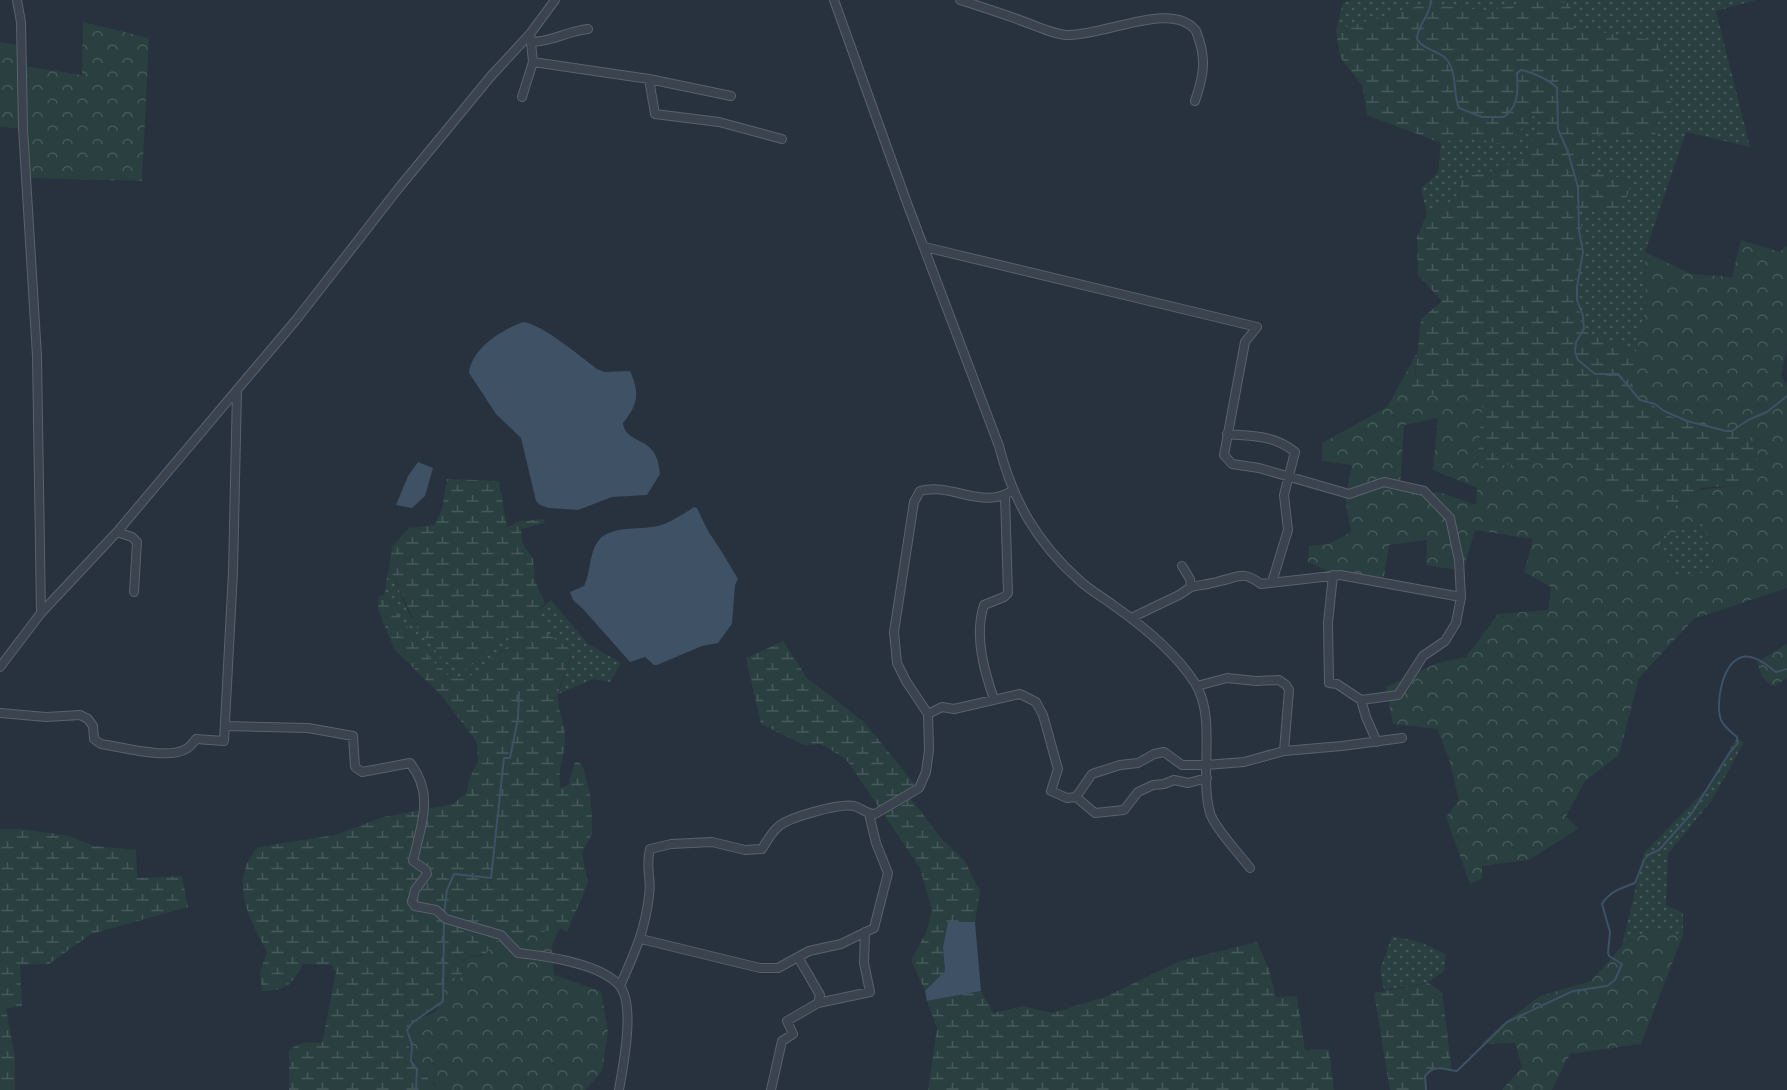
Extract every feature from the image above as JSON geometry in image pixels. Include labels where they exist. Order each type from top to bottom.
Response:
[{"type":"street","points":[[17,0],[21,22],[22,128],[38,356],[41,613]]},
{"type":"street","points":[[0,667],[41,613],[117,532],[237,390],[411,174],[531,38],[555,0]]},
{"type":"street","points":[[834,0],[907,203],[999,446],[1013,490],[1029,523],[1061,562],[1081,582],[1131,618],[1182,663],[1197,686],[1205,714],[1210,815],[1250,868]]},
{"type":"street","points":[[960,0],[1047,30],[1069,35],[1087,32],[1141,12]]},
{"type":"street","points":[[1180,11],[1192,22],[1202,46],[1204,72],[1195,101]]},
{"type":"street","points":[[531,38],[544,42],[572,30],[588,29]]},
{"type":"street","points":[[522,97],[533,62],[531,38]]},
{"type":"street","points":[[533,62],[649,79],[731,96]]},
{"type":"street","points":[[649,79],[655,114],[719,122],[782,140]]},
{"type":"street","points":[[925,247],[1257,327],[1245,342],[1227,434],[1224,455],[1232,464],[1259,468],[1349,494],[1384,482],[1424,491],[1450,518],[1460,560],[1461,597],[1456,623],[1445,641],[1423,656],[1398,695],[1361,700]]},
{"type":"street","points":[[0,713],[46,717],[80,715],[88,719],[93,726],[94,739],[101,744],[167,754],[189,748],[196,739],[224,741],[233,572],[237,390]]},
{"type":"street","points":[[1227,434],[1271,438],[1284,443],[1295,452],[1284,495],[1288,530],[1272,582]]},
{"type":"street","points":[[620,986],[641,939],[650,893],[646,862],[650,849],[671,844],[712,842],[745,850],[762,849],[780,825],[791,820],[847,806],[855,806],[869,814],[875,814],[919,788],[926,772],[929,750],[928,714],[897,663],[894,632],[907,562],[914,502],[920,491],[933,489],[988,500],[1005,496],[1013,490]]},
{"type":"street","points":[[994,699],[985,671],[981,641],[981,613],[984,605],[1008,593],[1005,496]]},
{"type":"street","points":[[117,532],[132,537],[137,542],[134,592]]},
{"type":"street","points":[[1182,566],[1190,579],[1191,587]]},
{"type":"street","points":[[1131,618],[1191,587],[1221,581],[1239,574],[1250,576],[1261,584],[1333,575],[1353,576],[1461,597]]},
{"type":"street","points":[[1333,575],[1328,623],[1329,683],[1337,684],[1361,700],[1377,742]]},
{"type":"street","points":[[1197,686],[1227,678],[1256,681],[1279,680],[1286,685],[1289,690],[1284,751]]},
{"type":"street","points":[[928,714],[942,707],[954,709],[1020,694],[1036,702],[1043,715],[1058,769],[1051,791],[1067,798],[1076,796],[1092,774],[1120,765],[1138,763],[1154,754],[1164,752],[1182,765],[1206,765],[1244,762],[1284,751],[1402,738]]},
{"type":"street","points":[[226,726],[308,728],[353,736],[355,767],[363,772],[410,763],[419,774],[425,797],[413,861],[426,870],[427,874],[415,890],[412,903],[415,906],[436,910],[443,916],[501,935],[518,953],[537,955],[598,970],[620,986],[626,1006],[627,1050],[619,1090]]},
{"type":"street","points":[[1076,796],[1095,813],[1124,810],[1138,792],[1153,785],[1174,780],[1188,783],[1207,778]]},
{"type":"street","points":[[641,939],[760,968],[778,968],[809,951],[841,944],[874,928],[888,873],[876,843],[869,814]]},
{"type":"street","points":[[771,1090],[782,1041],[793,1034],[787,1021],[818,1003],[870,992],[864,963],[865,932]]},
{"type":"street","points":[[798,957],[820,995],[818,1003]]},
{"type":"green space","points":[[1353,0],[1756,0],[1716,11],[1750,147],[1686,132],[1645,252],[1646,305],[1637,352],[1582,331],[1575,279],[1584,256],[1579,207],[1620,211],[1625,179],[1588,171],[1591,134],[1653,138],[1657,41],[1573,28],[1570,3],[1527,2],[1488,11],[1426,4],[1336,30],[1343,3]]},
{"type":"green space","points":[[1527,2],[1570,3],[1573,28],[1657,41],[1668,76],[1672,110],[1659,120],[1654,138],[1591,135],[1588,171],[1625,179],[1630,190],[1620,211],[1579,208],[1584,257],[1575,279],[1582,330],[1637,352],[1629,391],[1672,417],[1731,432],[1747,428],[1761,470],[1740,485],[1701,488],[1669,510],[1636,508],[1585,461],[1477,466],[1484,387],[1413,397],[1421,319],[1442,301],[1418,275],[1417,237],[1427,214],[1458,198],[1462,177],[1504,169],[1526,151],[1544,122],[1534,115],[1506,146],[1464,135],[1441,143],[1367,115],[1362,85],[1340,57],[1336,30],[1426,4],[1487,11]]},
{"type":"green space","points":[[83,22],[149,38],[142,181],[29,178],[29,129],[0,127],[0,42],[20,45],[22,66],[82,75]]},
{"type":"green space","points":[[1534,115],[1545,122],[1526,151],[1504,169],[1462,177],[1458,198],[1427,214],[1421,188],[1438,173],[1441,143],[1464,135],[1506,145]]},
{"type":"green space","points":[[1741,240],[1780,252],[1787,245],[1787,348],[1781,376],[1787,385],[1787,588],[1694,619],[1639,678],[1619,755],[1585,781],[1566,816],[1578,829],[1529,860],[1482,866],[1482,879],[1470,884],[1446,817],[1459,800],[1449,759],[1437,729],[1393,724],[1386,687],[1437,663],[1466,657],[1498,614],[1548,610],[1551,587],[1524,572],[1533,539],[1475,530],[1463,571],[1426,565],[1427,540],[1389,545],[1383,583],[1346,579],[1308,562],[1309,546],[1329,544],[1351,532],[1345,498],[1352,465],[1322,461],[1322,443],[1387,407],[1417,353],[1413,397],[1484,387],[1478,466],[1585,461],[1636,507],[1669,510],[1699,490],[1741,485],[1731,432],[1672,417],[1629,391],[1646,305],[1645,252],[1691,274],[1732,277]],"holes":[[[1438,418],[1433,470],[1477,488],[1476,505],[1442,493],[1400,490],[1404,425]],[[1704,523],[1715,569],[1679,579],[1656,539]]]},
{"type":"green space","points":[[447,479],[499,481],[507,527],[520,521],[544,519],[545,523],[521,529],[522,542],[533,559],[535,581],[545,603],[539,610],[544,626],[549,634],[571,649],[558,695],[565,737],[560,782],[561,788],[568,785],[575,762],[580,763],[590,794],[592,818],[592,834],[582,853],[588,883],[567,932],[560,928],[497,942],[485,954],[467,957],[463,961],[461,978],[447,978],[443,981],[445,1000],[437,1008],[415,1021],[409,1029],[410,1047],[415,1065],[436,1090],[289,1090],[289,1050],[305,1043],[322,1043],[336,972],[331,965],[303,964],[292,982],[283,988],[262,991],[260,972],[267,952],[244,900],[244,873],[249,860],[258,847],[335,835],[383,817],[453,804],[467,792],[469,780],[478,761],[477,742],[441,695],[394,649],[378,609],[379,596],[384,595],[445,674],[459,679],[472,675],[514,641],[511,635],[465,670],[444,661],[418,629],[389,567],[392,547],[407,530],[434,525],[442,510]]},
{"type":"green space","points":[[1704,523],[1715,570],[1679,580],[1656,539]]},
{"type":"green space","points":[[389,567],[411,618],[511,635],[514,641],[472,675],[459,679],[445,674],[431,660],[384,595]]},
{"type":"green space","points":[[551,600],[588,644],[621,663],[610,682],[593,679],[558,694],[571,658],[569,647],[551,637],[543,623],[539,610]]},
{"type":"green space","points":[[783,641],[807,678],[864,722],[918,788],[908,795],[941,838],[964,860],[980,891],[975,922],[948,922],[943,947],[945,972],[925,991],[911,960],[926,933],[932,910],[920,868],[846,759],[821,744],[804,745],[761,724],[746,658]]},
{"type":"green space","points":[[1787,644],[1787,678],[1773,687],[1762,676],[1757,662]]},
{"type":"green space","points":[[1736,739],[1744,742],[1712,800],[1668,854],[1666,905],[1683,913],[1683,935],[1650,929],[1622,946],[1644,853],[1707,788]]},
{"type":"green space","points":[[0,829],[21,829],[70,836],[94,846],[136,850],[137,878],[182,876],[188,907],[91,934],[49,964],[20,965],[22,1006],[6,1009],[15,1057],[15,1090],[0,1090]]},
{"type":"green space","points":[[560,928],[552,945],[554,975],[601,991],[608,1032],[602,1071],[585,1090],[436,1090],[435,1084],[416,1068],[407,1033],[416,1020],[435,1012],[445,1000],[442,981],[463,972],[462,964],[467,957],[482,956],[492,945],[502,939]]},
{"type":"green space","points":[[1650,929],[1683,935],[1641,1044],[1570,1054],[1552,1090],[1502,1090],[1522,1067],[1515,1043],[1481,1044],[1540,996],[1591,981],[1622,946]]},
{"type":"green space","points":[[1392,936],[1420,942],[1446,954],[1444,971],[1428,983],[1384,990],[1380,970]]},
{"type":"green space","points":[[1257,942],[1269,969],[1276,997],[1297,996],[1305,1050],[1329,1049],[1334,1090],[928,1090],[937,1028],[927,1001],[981,991],[994,1013],[1022,1006],[1052,1013],[1105,997],[1180,961]]},
{"type":"green space","points":[[1428,983],[1442,992],[1452,1071],[1436,1067],[1425,1075],[1427,1090],[1390,1090],[1374,993]]},
{"type":"water","points":[[523,322],[550,334],[597,369],[605,372],[630,371],[636,398],[632,410],[623,423],[624,429],[653,451],[660,471],[647,495],[612,497],[578,510],[549,508],[536,501],[521,438],[496,414],[469,373],[476,355],[489,341]]},
{"type":"water","points":[[418,462],[433,468],[425,496],[412,508],[396,505],[408,476]]},
{"type":"water","points":[[694,507],[697,508],[708,531],[738,579],[735,585],[732,624],[718,643],[702,646],[657,665],[645,657],[630,662],[573,600],[570,592],[584,586],[595,546],[604,536],[619,530],[661,525]]},
{"type":"water","points":[[948,922],[975,922],[981,991],[927,1001],[925,991],[945,971],[943,947]]},
{"type":"waterway","points":[[1431,0],[1417,39],[1448,61],[1453,72],[1459,108],[1482,117],[1504,117],[1515,103],[1517,73],[1521,70],[1540,77],[1557,88],[1558,129],[1568,152],[1578,187],[1579,230],[1583,252],[1577,300],[1583,316],[1584,329],[1576,342],[1575,352],[1578,360],[1595,374],[1618,374],[1640,400],[1655,404],[1664,411],[1687,421],[1726,431],[1732,431],[1748,420],[1767,412],[1787,396]]},
{"type":"waterway","points":[[1426,1090],[1425,1076],[1429,1072],[1437,1068],[1457,1071],[1507,1022],[1573,991],[1607,986],[1615,980],[1622,964],[1609,956],[1610,932],[1602,904],[1613,893],[1635,883],[1644,860],[1648,855],[1659,850],[1692,813],[1738,743],[1737,737],[1728,730],[1719,713],[1722,685],[1729,667],[1735,661],[1747,656],[1760,661],[1776,672],[1787,669]]},
{"type":"waterway","points":[[444,914],[447,890],[454,874],[491,878],[504,758],[510,758],[518,719],[519,692]]},
{"type":"waterway","points":[[416,1090],[417,1069],[411,1061],[412,1045],[407,1030],[412,1023],[443,1001],[444,920]]}]
